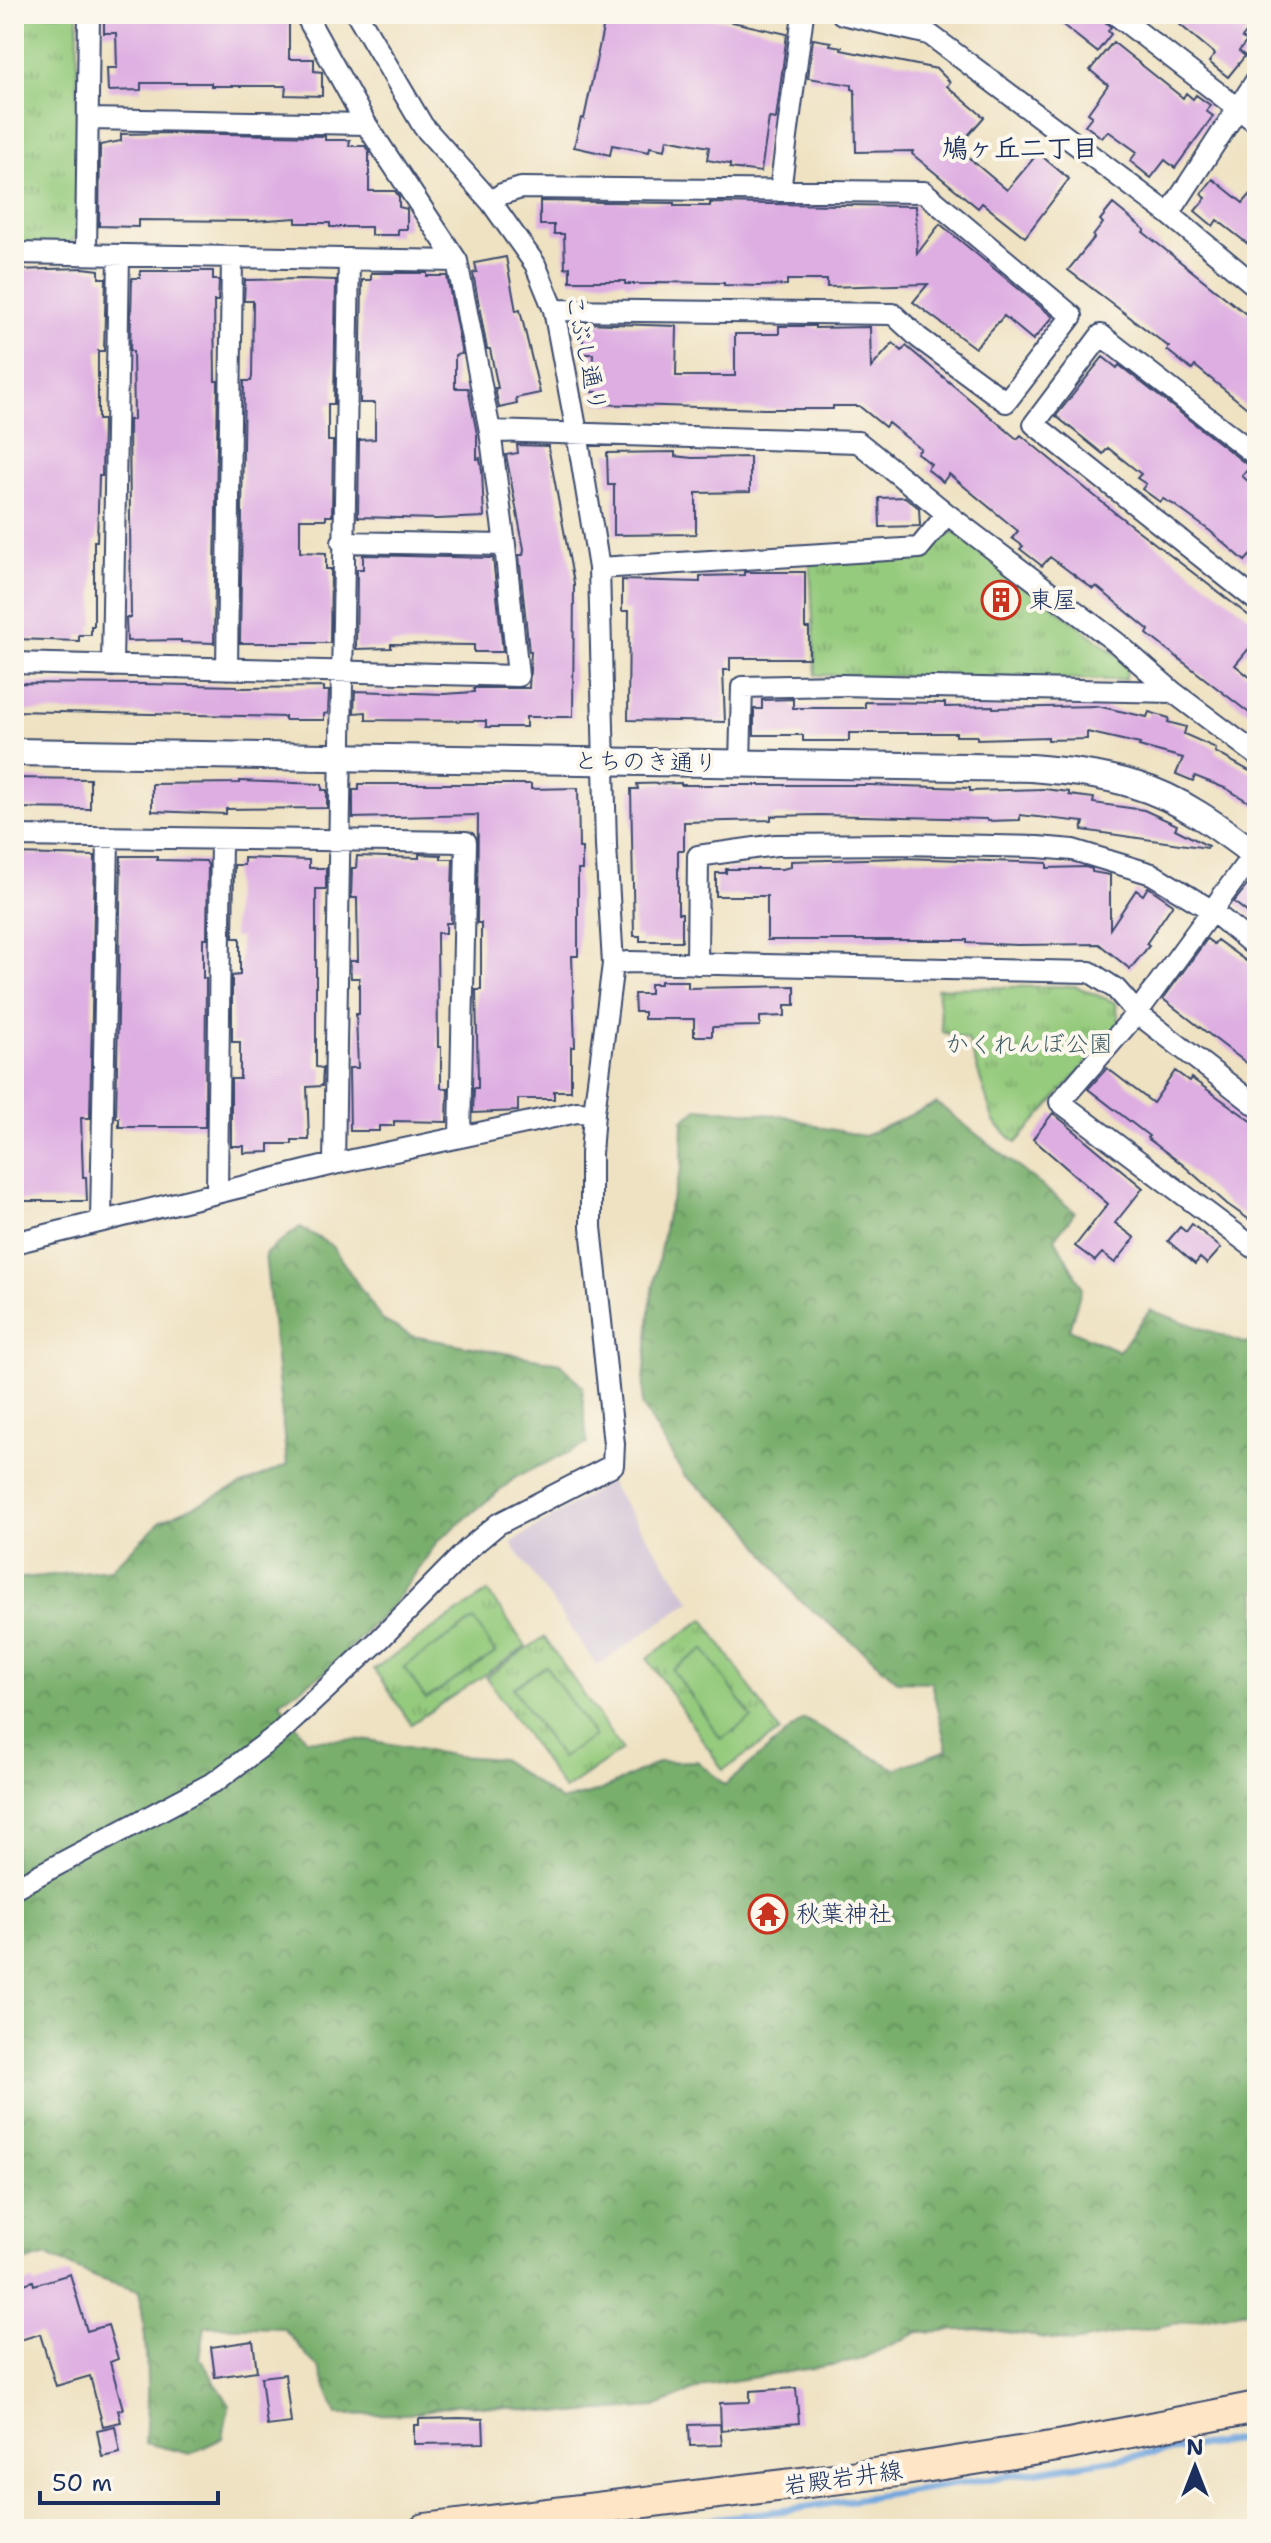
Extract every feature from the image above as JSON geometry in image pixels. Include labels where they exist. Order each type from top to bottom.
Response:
[{"type":"main road","name":"岩殿岩井線","points":[[425,2529],[898,2471],[1064,2445],[1257,2407]]},
{"type":"street","points":[[86,254],[89,14]]},
{"type":"street","points":[[14,663],[518,676],[490,431],[457,261],[366,124],[305,14]]},
{"type":"street","name":"こぶし通り","points":[[14,1888],[216,1781],[278,1734],[380,1639],[469,1548],[498,1524],[613,1465],[614,1444],[591,1227],[591,1154],[613,964],[599,568],[577,433],[554,310],[535,264],[491,202],[423,126],[357,14]]},
{"type":"street","points":[[780,191],[803,14]]},
{"type":"street","points":[[842,14],[895,19],[929,34],[1169,214],[1257,287]]},
{"type":"street","points":[[1115,14],[1257,123]]},
{"type":"street","points":[[1169,214],[1257,79]]},
{"type":"street","points":[[88,119],[366,124]]},
{"type":"street","points":[[491,202],[502,194],[521,188],[924,192],[1072,316],[1006,402],[919,338],[893,314],[554,310]]},
{"type":"street","points":[[14,253],[457,261]]},
{"type":"street","points":[[112,666],[119,255]]},
{"type":"street","points":[[227,669],[232,257]]},
{"type":"street","points":[[334,1164],[349,259]]},
{"type":"street","points":[[1257,456],[1101,335],[1034,424],[1257,601]]},
{"type":"street","points":[[490,431],[858,442],[1257,755]]},
{"type":"street","points":[[599,568],[919,548],[947,514]]},
{"type":"street","points":[[342,542],[505,545]]},
{"type":"street","points":[[740,764],[742,687],[840,685],[1173,692]]},
{"type":"street","name":"とちのき通り","points":[[14,752],[1031,768],[1091,774],[1135,785],[1200,816],[1256,853]]},
{"type":"street","points":[[14,836],[466,842],[460,1136]]},
{"type":"street","points":[[101,1220],[108,837]]},
{"type":"street","points":[[217,1193],[221,839]]},
{"type":"street","points":[[697,964],[698,856],[776,845],[932,845],[1073,850],[1152,874],[1211,910],[1257,948]]},
{"type":"street","points":[[1256,853],[1137,1013],[1060,1102],[1257,1250]]},
{"type":"street","points":[[613,964],[1090,972],[1116,989],[1137,1013],[1257,1106]]},
{"type":"street","points":[[14,1243],[334,1164],[577,1112],[594,1113]]},
{"type":"shaded area","points":[[609,1482],[691,1601],[597,1666],[511,1543]]},
{"type":"green space","points":[[14,14],[78,14],[76,237],[70,243],[14,244]]},
{"type":"green space","points":[[956,532],[1129,664],[1125,680],[816,675],[810,563],[923,557],[942,534]]},
{"type":"green space","name":"かくれんぼ公園","points":[[1075,986],[1116,1003],[1120,1026],[1016,1143],[994,1122],[968,1040],[942,1032],[937,988]]},
{"type":"green space","points":[[937,1103],[1075,1212],[1055,1238],[1082,1287],[1069,1329],[1119,1351],[1150,1310],[1243,1343],[1257,1341],[1257,2309],[1073,2342],[985,2329],[919,2332],[856,2361],[707,2385],[655,2407],[571,2413],[460,2404],[408,2414],[337,2415],[319,2369],[283,2328],[205,2326],[200,2358],[229,2404],[223,2438],[190,2454],[145,2443],[147,2367],[139,2291],[99,2279],[48,2256],[14,2264],[14,1579],[111,1569],[162,1520],[287,1465],[265,1254],[300,1227],[332,1246],[382,1320],[412,1336],[560,1363],[582,1386],[587,1444],[516,1477],[438,1541],[393,1605],[327,1671],[280,1702],[306,1739],[369,1740],[456,1756],[501,1759],[561,1801],[600,1791],[659,1762],[697,1761],[725,1785],[804,1719],[895,1769],[947,1750],[931,1682],[897,1681],[797,1598],[744,1523],[684,1475],[642,1405],[651,1300],[667,1214],[682,1167],[683,1120],[699,1108],[786,1116],[864,1136]]},
{"type":"green space","points":[[488,1592],[526,1647],[411,1724],[374,1669]]},
{"type":"green space","points":[[704,1619],[780,1732],[723,1770],[647,1658]]},
{"type":"green space","points":[[474,1620],[495,1653],[426,1699],[404,1667]]},
{"type":"green space","points":[[544,1637],[622,1750],[564,1790],[486,1677]]},
{"type":"green space","points":[[704,1649],[752,1718],[721,1739],[673,1670]]},
{"type":"green space","points":[[546,1666],[594,1736],[561,1758],[513,1688]]},
{"type":"building","points":[[104,14],[289,14],[289,59],[314,59],[314,71],[322,72],[322,96],[285,95],[286,86],[211,86],[211,83],[141,83],[141,90],[108,91],[107,68],[117,68],[116,33],[104,33]]},
{"type":"building","points":[[606,14],[696,14],[787,34],[776,119],[769,118],[761,172],[730,168],[730,164],[707,160],[709,147],[667,139],[665,150],[650,147],[649,152],[612,145],[610,155],[574,147],[581,118],[584,119]]},
{"type":"building","points":[[1049,14],[1102,14],[1103,20],[1111,27],[1108,31],[1111,34],[1097,52]]},
{"type":"building","points":[[1167,14],[1257,14],[1257,19],[1242,38],[1247,41],[1239,51],[1245,56],[1228,77],[1209,62],[1215,54]]},
{"type":"building","points":[[813,39],[831,42],[830,45],[842,47],[841,50],[937,69],[950,82],[947,86],[984,117],[957,148],[1007,190],[1038,153],[1069,179],[1025,237],[982,203],[978,208],[912,154],[913,151],[856,152],[855,90],[852,85],[808,78]]},
{"type":"building","points":[[1113,42],[1183,98],[1186,93],[1193,99],[1196,95],[1210,105],[1206,111],[1213,116],[1175,168],[1165,160],[1151,178],[1130,161],[1137,152],[1108,131],[1102,138],[1085,125],[1092,116],[1088,113],[1108,85],[1090,70]]},
{"type":"building","points":[[121,134],[325,136],[325,140],[350,140],[349,146],[365,146],[369,152],[369,191],[395,191],[399,197],[399,207],[407,209],[407,229],[398,229],[398,235],[371,235],[371,227],[296,223],[296,218],[252,221],[138,220],[138,227],[99,226],[100,145],[121,141]]},
{"type":"building","points":[[1213,179],[1243,203],[1257,187],[1257,251],[1217,220],[1213,226],[1195,211],[1206,198],[1201,194]]},
{"type":"building","points":[[540,201],[674,203],[674,206],[710,206],[710,203],[916,206],[917,254],[940,224],[1053,317],[1033,340],[1004,316],[975,348],[913,302],[928,284],[827,287],[827,280],[787,280],[787,285],[758,286],[570,281],[570,267],[565,268],[564,234],[554,234],[554,225],[540,225]]},
{"type":"building","points":[[1113,204],[1145,230],[1143,232],[1246,314],[1257,300],[1257,416],[1195,366],[1192,370],[1167,350],[1169,347],[1068,270],[1094,238],[1103,223],[1100,220]]},
{"type":"building","points":[[506,257],[516,311],[520,310],[540,393],[516,398],[517,404],[499,408],[495,388],[498,388],[490,349],[487,349],[473,273],[477,272],[475,263]]},
{"type":"building","points":[[14,270],[99,270],[99,278],[106,278],[104,351],[98,351],[98,420],[103,420],[102,476],[99,476],[97,541],[94,541],[94,626],[91,626],[91,635],[79,635],[79,641],[14,639]]},
{"type":"building","points":[[140,271],[213,271],[213,280],[219,280],[218,301],[214,301],[215,381],[218,381],[214,643],[127,641],[126,618],[131,618],[129,420],[134,420],[133,351],[130,351],[132,278],[140,278]]},
{"type":"building","points":[[371,273],[447,276],[462,354],[455,355],[455,388],[468,388],[477,434],[477,459],[480,458],[482,471],[484,517],[358,517],[359,440],[375,439],[375,403],[360,403],[362,280],[371,280]]},
{"type":"building","points":[[245,280],[336,280],[334,404],[328,404],[328,441],[333,441],[332,516],[326,516],[326,519],[300,519],[300,552],[326,553],[326,569],[331,569],[330,643],[240,643],[244,381],[251,381],[252,377],[253,301],[244,301]]},
{"type":"building","points":[[583,323],[677,326],[676,376],[735,376],[735,334],[779,334],[779,326],[870,327],[871,368],[893,343],[902,351],[906,346],[1017,439],[1021,435],[1114,512],[1257,622],[1257,639],[1235,665],[1257,683],[1257,719],[1147,634],[1149,630],[1096,586],[1093,589],[1050,557],[1042,566],[1020,549],[1023,546],[1012,538],[1018,531],[949,474],[943,482],[927,469],[931,464],[917,453],[921,449],[888,423],[885,427],[859,406],[764,409],[597,404],[597,392],[592,392],[593,354],[583,354]]},
{"type":"building","points":[[1103,357],[1117,368],[1119,365],[1250,467],[1242,476],[1257,489],[1257,548],[1245,561],[1173,504],[1163,499],[1160,502],[1142,489],[1146,484],[1137,478],[1141,474],[1108,448],[1103,454],[1056,416]]},
{"type":"building","points":[[517,445],[548,446],[574,583],[573,717],[526,717],[526,727],[486,727],[486,721],[366,720],[366,712],[354,713],[355,691],[444,694],[474,692],[474,688],[529,688],[531,652],[519,555],[523,555],[524,549],[506,455],[518,453]]},
{"type":"building","points":[[675,452],[675,456],[692,458],[750,457],[750,492],[696,493],[696,534],[614,535],[614,485],[608,485],[607,453]]},
{"type":"building","points":[[905,497],[919,508],[920,526],[880,527],[879,498]]},
{"type":"building","points":[[363,555],[493,558],[503,652],[474,652],[474,645],[391,644],[391,648],[356,649],[357,569],[363,569]]},
{"type":"building","points":[[744,572],[805,572],[805,628],[809,628],[809,658],[730,658],[730,670],[723,670],[725,722],[628,720],[629,611],[622,611],[622,580],[700,582],[700,576],[744,575]]},
{"type":"building","points":[[14,683],[324,687],[324,691],[329,691],[328,713],[324,714],[324,720],[285,720],[285,717],[14,711]]},
{"type":"building","points":[[793,699],[793,708],[865,708],[865,702],[945,703],[945,707],[993,708],[1097,706],[1147,717],[1149,712],[1186,727],[1184,734],[1216,748],[1215,752],[1257,775],[1257,807],[1227,789],[1195,776],[1193,781],[1176,774],[1183,758],[1087,732],[1087,739],[1048,740],[1048,737],[977,739],[977,736],[956,736],[956,733],[849,733],[849,741],[803,741],[803,735],[754,735],[754,709],[762,709],[762,700]]},
{"type":"building","points":[[14,778],[90,779],[90,809],[14,808]]},
{"type":"building","points":[[240,781],[322,784],[322,790],[327,790],[327,808],[226,809],[226,814],[152,811],[152,784]]},
{"type":"building","points":[[359,784],[531,784],[531,789],[578,788],[582,870],[578,870],[578,956],[572,956],[575,1047],[571,1047],[571,1091],[554,1091],[554,1099],[518,1099],[518,1111],[473,1113],[474,1088],[478,1088],[476,990],[481,990],[481,923],[477,923],[478,815],[353,818],[353,790],[359,790]]},
{"type":"building","points":[[637,784],[868,785],[970,788],[970,791],[1044,789],[1094,798],[1093,803],[1144,810],[1177,825],[1175,829],[1208,846],[1082,830],[1084,822],[1020,815],[1020,820],[987,821],[819,815],[771,816],[771,820],[684,822],[684,850],[678,850],[678,913],[682,913],[682,941],[640,941],[640,936],[634,936],[631,789],[638,789]]},
{"type":"building","points":[[14,854],[95,856],[90,1118],[81,1118],[87,1201],[14,1201]]},
{"type":"building","points":[[419,854],[453,859],[451,923],[446,923],[446,933],[437,933],[438,1047],[441,1047],[441,1088],[448,1088],[447,1122],[394,1121],[394,1126],[379,1126],[379,1131],[350,1131],[349,1068],[358,1068],[356,1014],[359,1014],[359,978],[351,978],[350,961],[358,961],[357,898],[351,898],[352,868],[356,868],[357,856],[419,858]]},
{"type":"building","points":[[121,856],[206,861],[208,865],[207,938],[203,938],[203,978],[206,978],[205,1127],[119,1127],[119,1118],[116,1118]]},
{"type":"building","points":[[244,858],[309,860],[309,868],[326,868],[326,889],[316,889],[316,1067],[323,1068],[322,1086],[307,1087],[309,1140],[269,1144],[269,1152],[244,1153],[244,1146],[231,1146],[231,1079],[240,1079],[240,1042],[232,1042],[232,976],[240,975],[240,938],[233,938],[234,865],[244,865]]},
{"type":"building","points":[[903,858],[1047,863],[1047,868],[1085,867],[1092,869],[1092,872],[1110,875],[1110,929],[1136,890],[1143,895],[1148,887],[1173,904],[1146,944],[1149,946],[1130,969],[1099,944],[1018,945],[967,943],[967,940],[767,940],[767,896],[716,896],[716,873],[726,873],[726,869],[782,869],[791,867],[791,861]]},
{"type":"building","points":[[1257,873],[1257,920],[1234,902]]},
{"type":"building","points":[[1207,939],[1214,944],[1217,940],[1257,969],[1257,1071],[1163,999]]},
{"type":"building","points":[[660,981],[688,981],[688,988],[795,986],[795,1005],[785,1005],[785,1016],[760,1017],[760,1026],[712,1027],[712,1036],[694,1036],[694,1019],[644,1019],[644,1012],[635,1012],[634,994],[650,994],[650,984],[660,984]]},
{"type":"building","points":[[1107,1068],[1153,1103],[1175,1071],[1189,1081],[1191,1078],[1257,1125],[1257,1225],[1227,1204],[1147,1138],[1149,1136],[1088,1089]]},
{"type":"building","points":[[1053,1113],[1143,1188],[1115,1223],[1135,1238],[1115,1263],[1102,1253],[1095,1261],[1075,1246],[1108,1204],[1033,1139]]},
{"type":"building","points":[[1192,1224],[1221,1248],[1207,1264],[1200,1258],[1195,1264],[1168,1241],[1180,1227],[1186,1232]]},
{"type":"building","points":[[70,2274],[87,2331],[108,2325],[118,2359],[110,2362],[123,2409],[118,2410],[121,2422],[103,2426],[90,2376],[56,2386],[40,2334],[20,2340],[14,2322],[14,2287],[33,2281],[34,2285]]},
{"type":"building","points":[[253,2341],[257,2371],[215,2377],[211,2347]]},
{"type":"building","points":[[285,2374],[291,2423],[267,2426],[261,2377]]},
{"type":"building","points":[[796,2388],[799,2423],[721,2430],[720,2403],[750,2402],[750,2391]]},
{"type":"building","points":[[419,2419],[483,2419],[484,2443],[414,2444],[414,2425],[419,2425]]},
{"type":"building","points":[[720,2424],[722,2445],[690,2446],[689,2425]]},
{"type":"building","points":[[115,2426],[120,2453],[102,2457],[97,2430]]},
{"type":"waterway","points":[[626,2529],[788,2510],[1257,2437]]},
{"type":"place","name":"東屋","points":[[1001,600]]},
{"type":"place","name":"秋葉神社","points":[[768,1914]]},
{"type":"district","name":"鳩ヶ丘二丁目","points":[[1020,147]]}]
